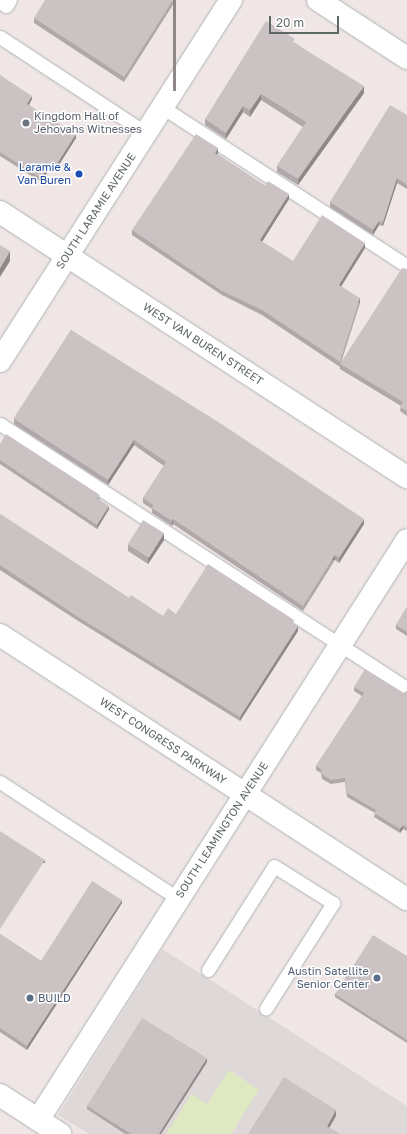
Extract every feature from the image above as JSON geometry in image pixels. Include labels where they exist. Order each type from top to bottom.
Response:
[{"type":"street","name":"SOUTH LARAMIE AVENUE","points":[[0,361],[231,0]]},
{"type":"street","points":[[318,0],[407,58]]},
{"type":"street","name":"WEST VAN BUREN STREET","points":[[0,212],[407,476]]},
{"type":"street","name":"SOUTH LEAMINGTON AVENUE","points":[[38,1120],[407,540]]},
{"type":"street","name":"WEST CONGRESS PARKWAY","points":[[0,635],[407,899]]},
{"type":"street","points":[[0,1095],[60,1134]]},
{"type":"lane","points":[[0,2],[6,6],[10,0]]},
{"type":"lane","points":[[0,37],[146,133]]},
{"type":"lane","points":[[162,107],[407,266]]},
{"type":"lane","points":[[0,424],[407,688]]},
{"type":"lane","points":[[0,782],[178,899]]},
{"type":"lane","points":[[208,970],[274,866],[333,903],[266,1008]]},
{"type":"shaded area","points":[[162,949],[407,1106],[407,1134],[89,1134],[58,1115]]},
{"type":"green space","points":[[229,1070],[259,1090],[231,1134],[166,1134],[192,1094],[207,1104]]},
{"type":"building","points":[[45,0],[173,0],[124,77],[34,18]]},
{"type":"building","points":[[266,21],[295,39],[293,42],[364,86],[298,179],[277,166],[306,122],[261,94],[250,110],[243,106],[226,133],[205,119]]},
{"type":"building","name":"Kingdom Hall of Jehovahs Witnesses","points":[[0,75],[32,96],[27,104],[76,134],[55,167],[50,164],[41,178],[0,152]]},
{"type":"building","points":[[390,105],[407,115],[407,185],[397,178],[383,222],[379,221],[373,230],[330,202]]},
{"type":"building","points":[[196,134],[218,148],[215,153],[265,186],[268,181],[289,194],[260,240],[293,261],[322,215],[365,243],[339,285],[360,298],[340,362],[262,310],[222,291],[132,230]]},
{"type":"building","points":[[0,245],[10,251],[0,268]]},
{"type":"building","points":[[402,268],[407,269],[407,411],[400,407],[403,402],[340,364]]},
{"type":"building","points":[[71,330],[223,425],[364,519],[339,558],[335,555],[303,606],[173,519],[172,521],[152,508],[153,505],[143,498],[166,462],[134,440],[108,480],[14,419]]},
{"type":"building","points":[[6,434],[100,495],[97,498],[109,506],[97,525],[0,460],[0,444]]},
{"type":"building","points":[[0,514],[129,598],[131,595],[163,616],[168,608],[176,614],[208,564],[294,620],[293,623],[298,626],[240,717],[75,615],[0,565]]},
{"type":"building","points":[[143,520],[164,533],[149,558],[128,545]]},
{"type":"building","points":[[407,607],[407,632],[396,625]]},
{"type":"building","points":[[365,669],[404,693],[407,691],[407,827],[403,825],[400,829],[374,813],[376,810],[347,793],[345,778],[331,780],[322,774],[321,769],[316,766],[364,693],[354,687]]},
{"type":"building","points":[[0,831],[45,860],[0,929]]},
{"type":"building","name":"BUILD","points":[[92,881],[122,900],[27,1046],[0,1028],[0,934],[41,961]]},
{"type":"building","name":"Austin Satellite Senior Center","points":[[373,935],[407,956],[407,1040],[335,994]]},
{"type":"building","points":[[142,1018],[207,1058],[159,1134],[131,1134],[87,1106]]},
{"type":"building","points":[[284,1077],[336,1110],[327,1126],[340,1134],[248,1134]]},
{"type":"place","name":"Kingdom Hall of Jehovahs Witnesses","points":[[26,123]]},
{"type":"place","name":"Laramie & Van Buren","points":[[79,174]]},
{"type":"place","name":"Austin Satellite Senior Center","points":[[377,978]]},
{"type":"place","name":"BUILD","points":[[30,998]]}]
